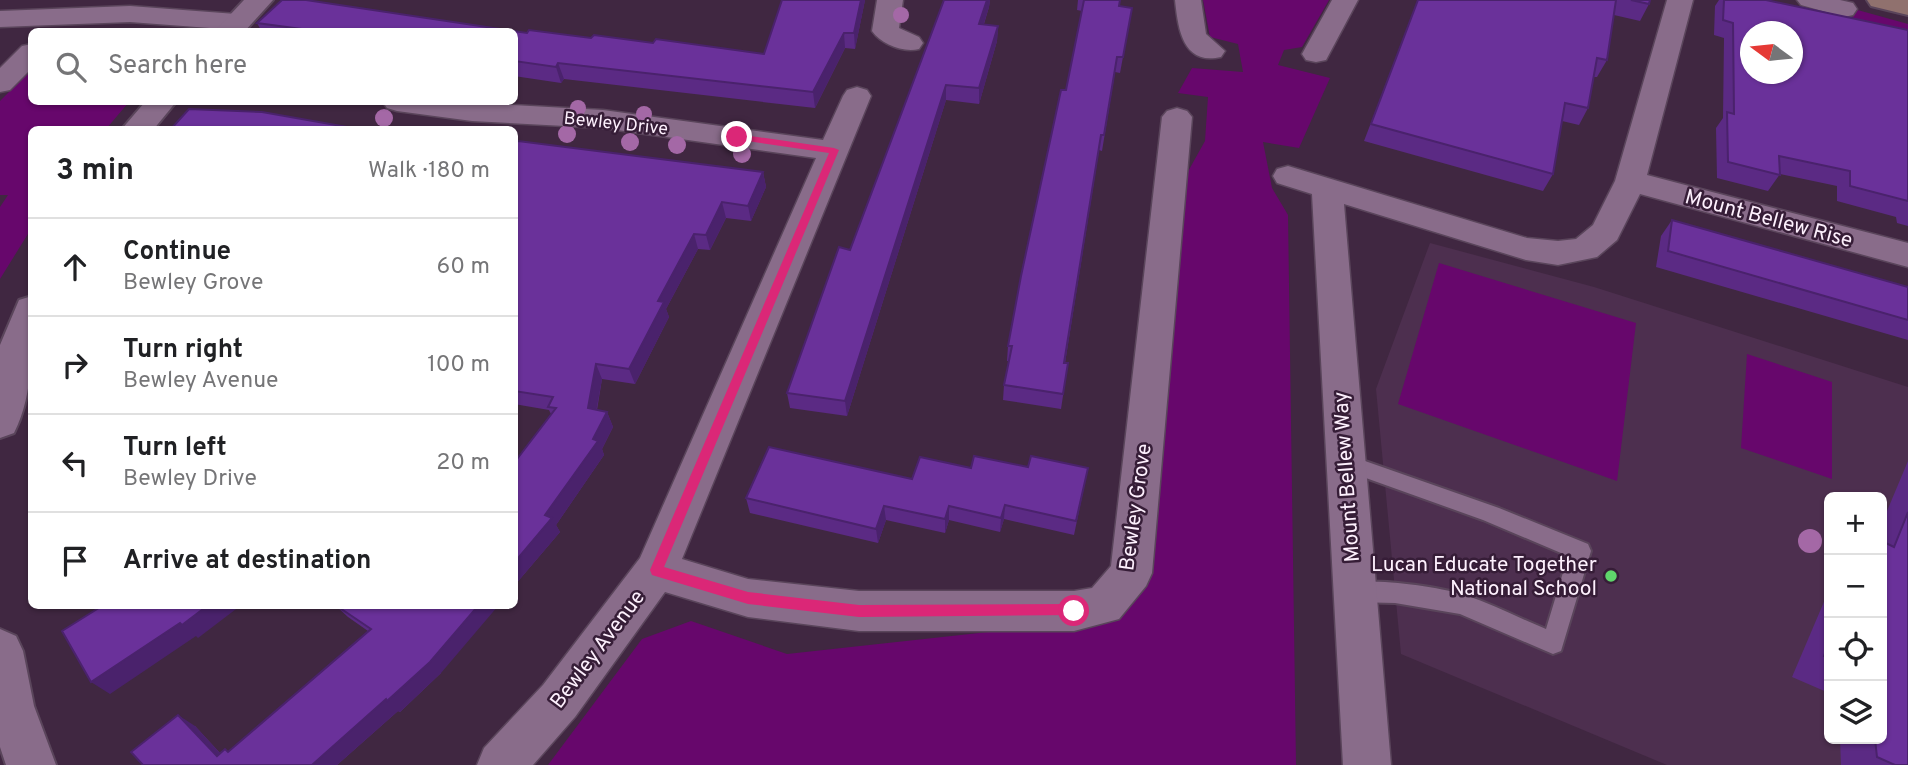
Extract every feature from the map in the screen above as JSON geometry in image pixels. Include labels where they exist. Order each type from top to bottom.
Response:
[{"type":"main road","points":[[1881,0],[1908,7]]},
{"type":"street","points":[[0,19],[53,24],[130,14],[232,27],[259,0]]},
{"type":"street","points":[[890,0],[885,31],[909,43]]},
{"type":"street","points":[[1188,0],[1193,37],[1211,51]]},
{"type":"street","points":[[1316,54],[1345,0]]},
{"type":"street","points":[[1288,176],[1526,249],[1558,253],[1585,249],[1606,232],[1630,181],[1680,0]]},
{"type":"street","points":[[1810,0],[1843,9]]},
{"type":"street","points":[[0,84],[28,56]]},
{"type":"street","name":"Bewley Avenue","points":[[501,765],[559,701],[656,570],[857,96]]},
{"type":"street","points":[[140,126],[158,105]]},
{"type":"street","name":"Bewley Drive","points":[[414,105],[510,122],[604,119],[834,150]]},
{"type":"street","name":"Bewley Grove","points":[[656,570],[748,598],[859,611],[1074,611],[1104,605],[1131,573],[1177,117]]},
{"type":"street","name":"Mount Bellew Rise","points":[[1630,181],[1908,255]]},
{"type":"street","name":"Mount Bellew Way","points":[[1327,189],[1367,765]]},
{"type":"street","points":[[0,422],[14,358],[28,320]]},
{"type":"street","points":[[0,651],[10,706],[31,765]]},
{"type":"lane","points":[[1345,462],[1491,514],[1580,551],[1553,643],[1462,604],[1395,593],[1354,592]]},
{"type":"shaded area","points":[[1203,0],[1329,0],[1302,47],[1284,50],[1278,65],[1330,78],[1299,148],[1263,142],[1272,188],[1288,215],[1296,765],[548,765],[642,639],[691,621],[787,654],[1081,622],[1114,610],[1181,184],[1205,141],[1208,97],[1178,93],[1192,68],[1243,72],[1238,44],[1210,37]]},
{"type":"shaded area","points":[[1854,9],[1908,24],[1908,41],[1851,26]]},
{"type":"shaded area","points":[[28,73],[28,105],[126,105],[109,126],[28,126],[28,234],[0,279],[0,207],[8,195],[0,195],[0,101]]},
{"type":"shaded area","name":"Lucan Educate Together National School","points":[[1430,243],[1594,287],[1908,387],[1908,765],[1667,765],[1401,654],[1376,389]]},
{"type":"shaded area","points":[[1439,263],[1636,323],[1617,481],[1398,404]]},
{"type":"shaded area","points":[[1747,354],[1832,382],[1832,479],[1741,448]]},
{"type":"building","points":[[282,0],[306,0],[494,28],[294,28],[257,23]]},
{"type":"building","points":[[782,0],[861,0],[854,33],[844,33],[813,92],[558,63],[556,67],[518,62],[518,32],[527,33],[529,30],[591,38],[594,35],[653,43],[656,39],[764,54]]},
{"type":"building","points":[[944,0],[987,0],[979,24],[998,26],[979,88],[946,85],[845,401],[787,393],[839,247],[850,250]]},
{"type":"building","points":[[1084,0],[1120,0],[1119,6],[1132,8],[1123,57],[1117,57],[1104,135],[1101,135],[1064,363],[1068,363],[1063,394],[1004,385],[1021,276],[1061,90],[1066,90]]},
{"type":"building","points":[[1418,0],[1616,0],[1607,60],[1597,58],[1588,108],[1565,103],[1553,174],[1371,124]]},
{"type":"building","points":[[1631,0],[1650,0],[1649,4]]},
{"type":"building","points":[[1724,0],[1766,0],[1908,30],[1908,201],[1850,186],[1850,171],[1779,156],[1780,175],[1728,162],[1727,112],[1734,114],[1733,23],[1723,20]]},
{"type":"building","points":[[189,109],[262,112],[341,126],[174,126]]},
{"type":"building","points":[[518,141],[763,172],[748,206],[722,202],[706,235],[694,234],[658,301],[664,302],[629,369],[596,364],[588,408],[607,412],[593,439],[598,441],[545,515],[552,518],[518,558],[518,458],[556,408],[548,407],[553,397],[518,392]]},
{"type":"building","points":[[1672,220],[1908,287],[1908,320],[1668,251]]},
{"type":"building","points":[[769,447],[912,479],[920,457],[971,468],[974,456],[1028,467],[1031,456],[1088,468],[1076,521],[1005,505],[1001,518],[949,506],[945,519],[884,506],[876,529],[746,498]]},
{"type":"building","points":[[1908,512],[1908,765],[1895,765],[1877,757],[1876,744],[1887,744],[1887,544],[1894,547]]},
{"type":"building","points":[[97,609],[203,609],[91,682],[62,631]]},
{"type":"building","points":[[341,609],[475,609],[430,662],[312,765],[143,765],[131,752],[178,715],[217,756],[225,749],[228,752],[371,629]]},
{"type":"place","name":"Lucan Educate Together National School","points":[[1611,576]]},
{"type":"route","points":[[737,137],[834,150],[656,570],[748,598],[859,611],[1074,611]]}]
